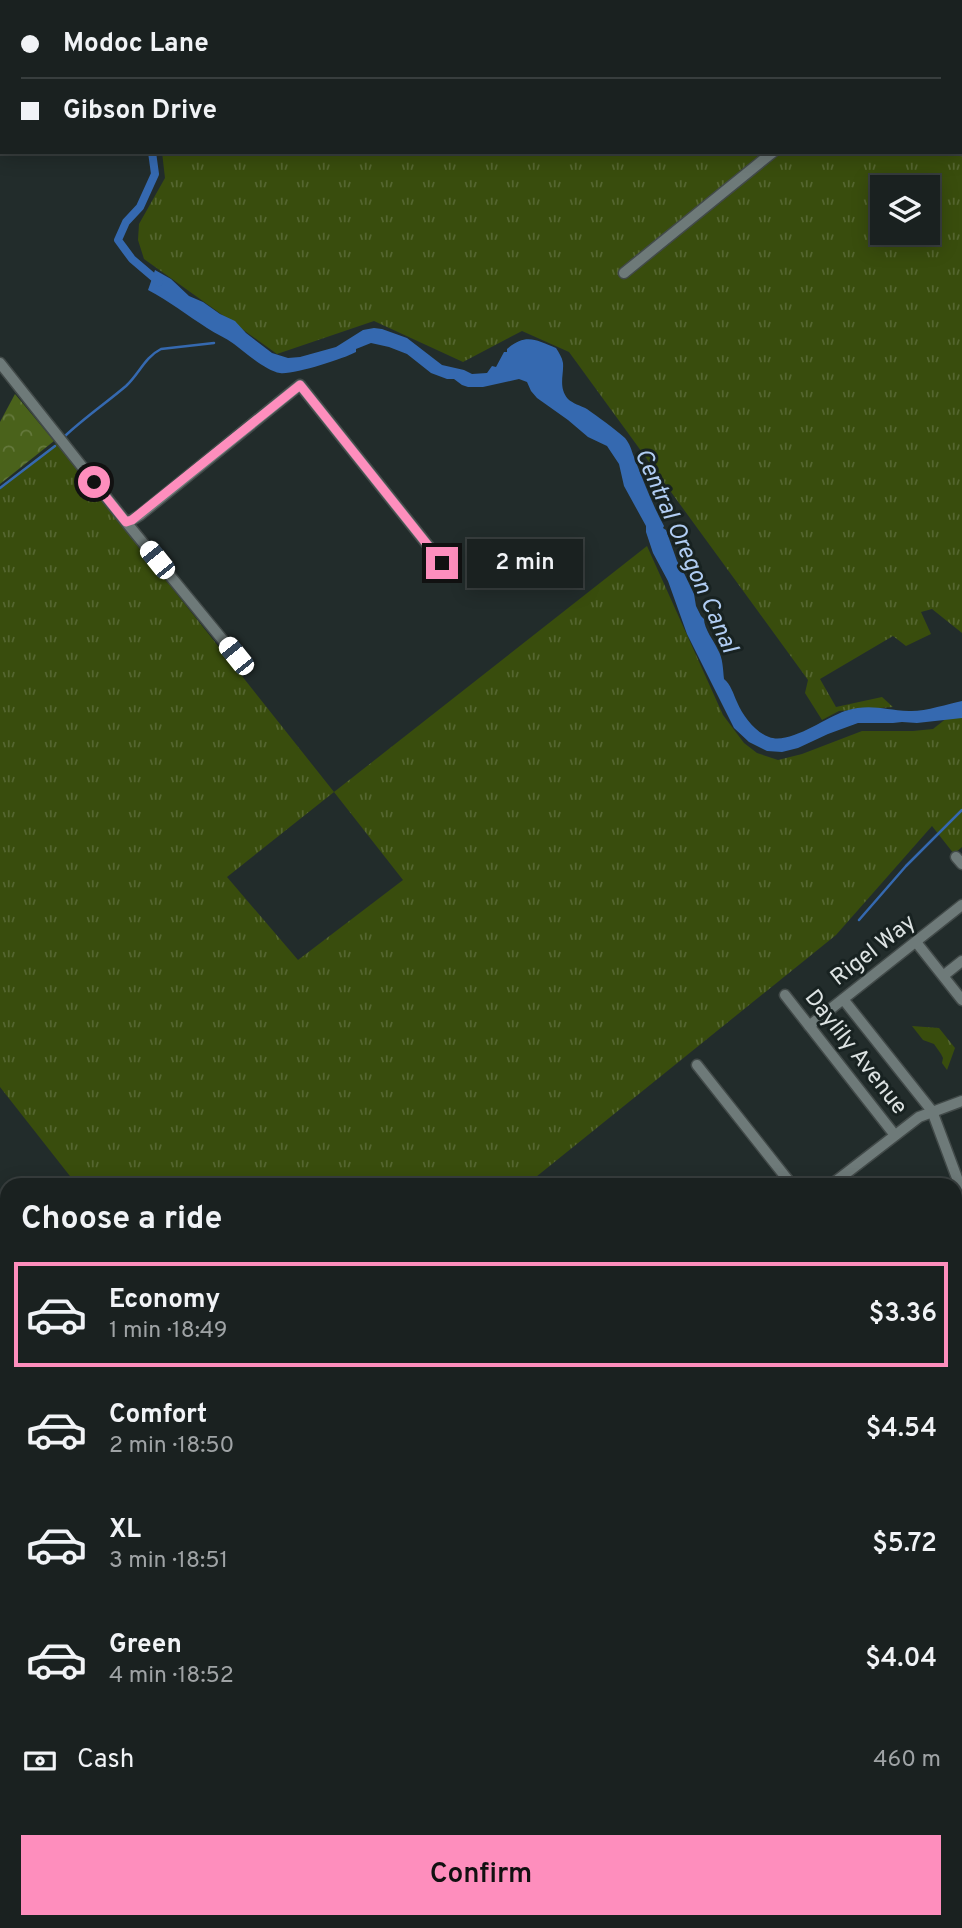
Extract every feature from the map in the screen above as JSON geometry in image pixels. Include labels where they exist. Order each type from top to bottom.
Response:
[{"type":"street","points":[[624,272],[771,154]]},
{"type":"street","points":[[0,363],[236,656]]},
{"type":"street","points":[[126,522],[140,515],[300,385],[442,563]]},
{"type":"street","name":"Rigel Way","points":[[809,1026],[962,905]]},
{"type":"street","points":[[916,942],[962,999]]},
{"type":"street","points":[[943,976],[962,961]]},
{"type":"street","name":"Daylily Avenue","points":[[785,995],[894,1134]]},
{"type":"street","points":[[843,999],[932,1111],[956,1178]]},
{"type":"street","points":[[697,1065],[786,1178]]},
{"type":"street","points":[[840,1178],[919,1117],[962,1101]]},
{"type":"green space","points":[[162,154],[962,154],[962,633],[932,609],[921,612],[931,634],[906,646],[893,636],[820,679],[836,707],[882,697],[893,707],[839,711],[822,720],[805,693],[808,680],[569,352],[522,331],[463,362],[374,321],[277,354],[144,259],[138,240],[139,224],[165,178]]},
{"type":"green space","points":[[15,394],[54,441],[0,484],[0,422]]},
{"type":"green space","points":[[57,443],[334,792],[647,546],[723,715],[744,743],[757,753],[778,760],[802,754],[862,731],[933,729],[962,706],[962,847],[954,854],[932,826],[836,935],[535,1178],[72,1178],[0,1087],[0,487]],"holes":[[[334,792],[403,880],[298,960],[227,877]]]},
{"type":"green space","points":[[912,1026],[939,1028],[955,1048],[947,1070],[934,1044],[923,1040]]},
{"type":"water","points":[[155,270],[171,279],[189,296],[235,321],[272,353],[288,358],[336,347],[363,330],[374,328],[407,338],[442,365],[472,374],[487,373],[492,366],[496,367],[504,352],[520,341],[537,341],[556,348],[563,361],[562,386],[568,399],[606,423],[625,438],[629,445],[677,561],[694,594],[696,606],[720,653],[724,679],[754,727],[769,737],[786,737],[854,709],[870,707],[915,711],[962,701],[962,718],[917,723],[858,723],[782,752],[767,751],[749,742],[734,728],[687,634],[668,581],[653,553],[646,526],[624,486],[619,464],[607,446],[588,437],[537,398],[527,382],[519,379],[483,387],[468,387],[454,379],[431,373],[407,354],[371,343],[356,349],[356,352],[350,355],[318,366],[296,372],[274,372],[148,290]]},
{"type":"waterway","name":"Central Oregon Canal","points":[[152,154],[155,174],[140,207],[126,222],[118,240],[132,259],[159,282]]},
{"type":"waterway","points":[[65,436],[126,386],[155,352],[214,343]]},
{"type":"waterway","points":[[0,488],[55,446]]},
{"type":"waterway","points":[[859,920],[906,866],[962,810]]},
{"type":"route","points":[[94,482],[126,522],[132,520],[300,385],[442,563]]}]
